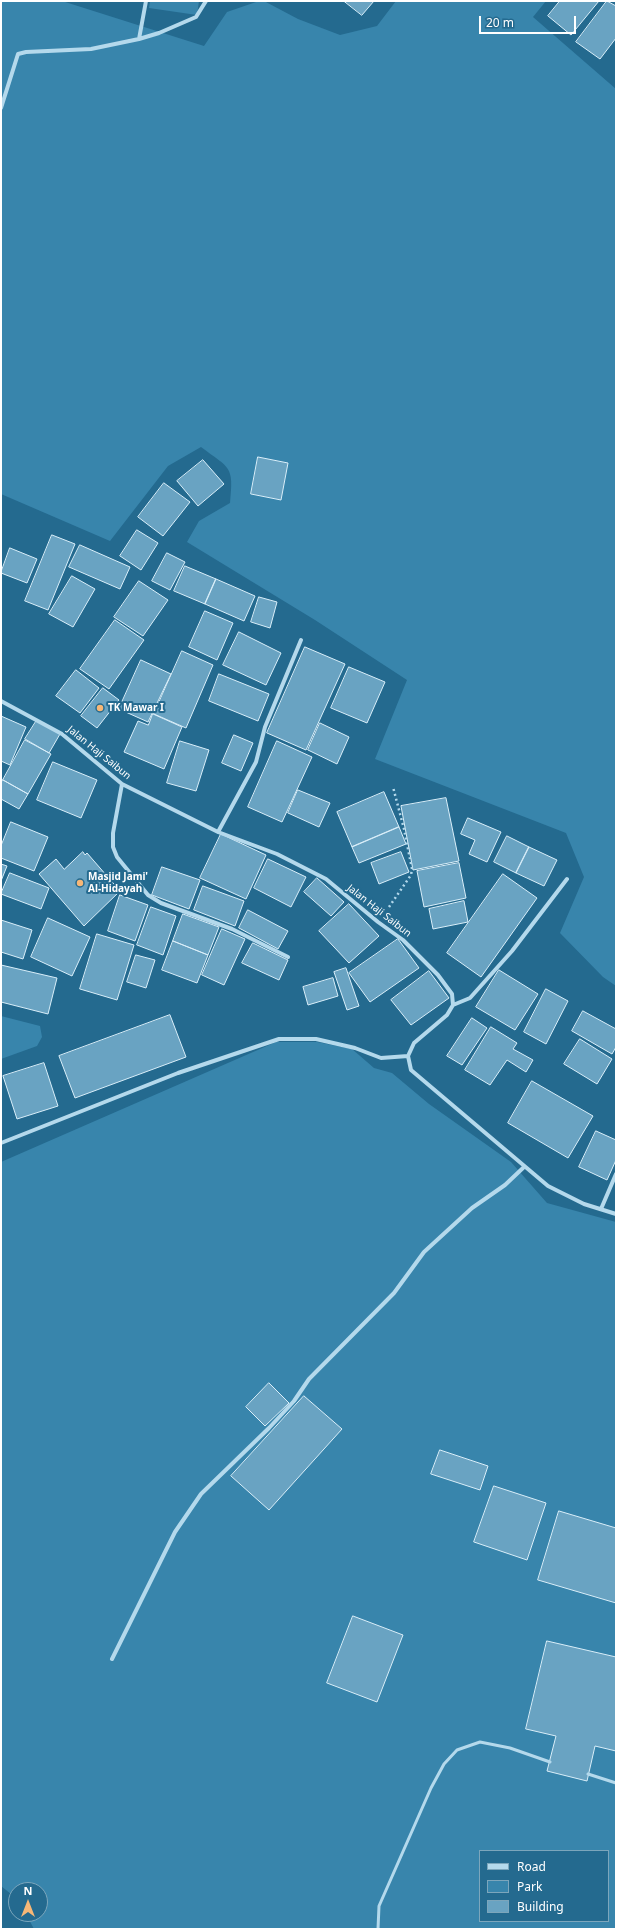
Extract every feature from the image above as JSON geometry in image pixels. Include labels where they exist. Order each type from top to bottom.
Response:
[{"type":"street","points":[[139,39],[146,1]]},
{"type":"street","points":[[1,108],[18,54],[26,52],[91,49],[159,34],[196,17],[206,1]]},
{"type":"street","points":[[218,832],[256,762],[265,727],[301,640]]},
{"type":"street","name":"Jalan Haji Saibun","points":[[1,701],[62,734],[122,784],[218,832],[277,854],[326,879],[378,922],[403,940],[438,975],[452,994],[453,1005]]},
{"type":"street","points":[[122,784],[114,833],[114,846],[117,857],[148,895],[161,903],[232,929],[288,957]]},
{"type":"street","points":[[567,879],[512,951],[470,998],[453,1005],[447,1015],[414,1043],[408,1056],[411,1070],[524,1167],[554,1189],[584,1204],[616,1214]]},
{"type":"street","points":[[1,1143],[178,1073],[278,1039],[316,1039],[355,1048],[381,1058],[408,1056]]},
{"type":"street","points":[[112,1659],[175,1532],[201,1494],[269,1428],[294,1401],[309,1379],[394,1293],[424,1252],[472,1208],[505,1185],[524,1167]]},
{"type":"street","points":[[601,1209],[616,1174]]},
{"type":"lane","points":[[378,1929],[379,1906],[431,1788],[444,1764],[457,1750],[480,1742],[510,1748],[550,1762]]},
{"type":"lane","points":[[588,1774],[616,1783]]},
{"type":"path","points":[[378,922],[411,875],[412,869],[406,835],[392,787]]},
{"type":"green space","points":[[1,1],[62,1],[204,46],[227,12],[259,1],[264,1],[298,19],[340,35],[377,26],[396,1],[546,1],[533,17],[616,89],[616,986],[603,977],[560,933],[584,877],[566,833],[375,759],[407,680],[315,620],[187,542],[199,521],[230,503],[230,474],[224,464],[201,447],[168,466],[110,541],[1,494]]},
{"type":"green space","points":[[150,1],[199,1],[197,15],[149,8]]},
{"type":"green space","points":[[1,1016],[40,1026],[42,1037],[37,1046],[1,1059]]},
{"type":"green space","points":[[276,1042],[317,1042],[352,1049],[374,1068],[392,1073],[429,1104],[511,1162],[547,1203],[616,1222],[616,1929],[34,1929],[30,1922],[48,1922],[48,1882],[8,1882],[8,1892],[1,1886],[1,1162]]},
{"type":"building","points":[[344,1],[374,1],[362,15]]},
{"type":"building","points":[[560,1],[599,1],[571,35],[548,16]]},
{"type":"building","points":[[607,1],[616,6],[616,38],[600,59],[576,42]]},
{"type":"building","points":[[258,457],[288,463],[281,500],[251,494]]},
{"type":"building","points":[[203,460],[224,484],[198,506],[177,481]]},
{"type":"building","points":[[164,483],[190,502],[163,536],[138,517]]},
{"type":"building","points":[[137,530],[158,543],[141,570],[120,556]]},
{"type":"building","points":[[52,535],[75,544],[48,610],[25,601]]},
{"type":"building","points":[[80,545],[130,567],[120,589],[69,567]]},
{"type":"building","points":[[10,548],[37,559],[27,583],[1,573]]},
{"type":"building","points":[[167,553],[185,562],[170,590],[152,581]]},
{"type":"building","points":[[185,566],[216,579],[205,604],[174,591]]},
{"type":"building","points":[[72,576],[95,589],[73,627],[49,614]]},
{"type":"building","points":[[216,579],[255,596],[244,621],[205,604]]},
{"type":"building","points":[[139,581],[168,600],[143,636],[114,617]]},
{"type":"building","points":[[259,597],[277,602],[270,628],[251,622]]},
{"type":"building","points":[[205,611],[233,623],[217,660],[189,647]]},
{"type":"building","points":[[115,620],[144,640],[109,689],[80,669]]},
{"type":"building","points":[[239,632],[281,653],[266,685],[223,665]]},
{"type":"building","points":[[305,647],[345,664],[306,750],[267,733]]},
{"type":"building","points":[[182,651],[213,665],[186,728],[154,714]]},
{"type":"building","points":[[141,660],[171,674],[148,722],[119,709]]},
{"type":"building","points":[[349,667],[385,682],[367,723],[331,708]]},
{"type":"building","points":[[76,670],[99,688],[80,713],[56,696]]},
{"type":"building","points":[[219,674],[269,694],[258,721],[209,701]]},
{"type":"building","name":"TK Mawar I","points":[[103,688],[119,700],[97,728],[81,716]]},
{"type":"building","points":[[153,714],[182,727],[164,769],[124,752],[138,721],[148,725]]},
{"type":"building","points":[[1,716],[26,727],[10,765],[1,761]]},
{"type":"building","points":[[37,720],[60,734],[49,753],[25,739]]},
{"type":"building","points":[[320,723],[349,737],[337,764],[308,750]]},
{"type":"building","points":[[234,735],[253,743],[241,771],[222,763]]},
{"type":"building","points":[[25,740],[51,754],[28,794],[3,780]]},
{"type":"building","points":[[180,741],[209,750],[196,791],[167,783]]},
{"type":"building","points":[[277,741],[312,757],[282,822],[248,807]]},
{"type":"building","points":[[53,762],[97,780],[81,818],[37,800]]},
{"type":"building","points":[[3,780],[28,794],[19,809],[1,799],[1,783]]},
{"type":"building","points":[[298,790],[330,803],[319,827],[288,813]]},
{"type":"building","points":[[384,792],[399,827],[352,847],[337,812]]},
{"type":"building","points":[[446,798],[459,861],[413,870],[401,806]]},
{"type":"building","points":[[468,818],[501,832],[487,862],[469,854],[475,840],[461,834]]},
{"type":"building","points":[[11,822],[48,837],[34,871],[1,858],[1,846]]},
{"type":"building","points":[[399,827],[406,844],[359,863],[352,847]]},
{"type":"building","points":[[221,834],[266,855],[246,899],[200,878]]},
{"type":"building","points":[[507,836],[529,847],[516,873],[494,862]]},
{"type":"building","points":[[529,847],[557,860],[544,886],[516,873]]},
{"type":"building","name":"Masjid Jami' Al-Hidayah","points":[[83,852],[85,855],[87,853],[120,891],[84,926],[39,874],[56,859],[64,869]]},
{"type":"building","points":[[401,852],[409,872],[379,884],[371,863]]},
{"type":"building","points":[[268,859],[306,877],[291,907],[254,888]]},
{"type":"building","points":[[459,863],[466,898],[424,907],[417,871]]},
{"type":"building","points":[[1,864],[7,866],[1,881]]},
{"type":"building","points":[[162,867],[200,880],[189,909],[152,895]]},
{"type":"building","points":[[10,873],[49,888],[41,909],[1,894]]},
{"type":"building","points":[[503,874],[537,898],[481,977],[447,953]]},
{"type":"building","points":[[317,878],[344,902],[331,916],[304,892]]},
{"type":"building","points":[[203,886],[244,901],[235,926],[194,910]]},
{"type":"building","points":[[120,895],[148,905],[135,941],[108,931]]},
{"type":"building","points":[[464,901],[468,922],[433,929],[429,909]]},
{"type":"building","points":[[349,904],[379,936],[349,963],[319,931]]},
{"type":"building","points":[[151,907],[176,916],[163,955],[137,945]]},
{"type":"building","points":[[248,910],[288,931],[278,949],[239,928]]},
{"type":"building","points":[[183,914],[219,927],[208,955],[173,941]]},
{"type":"building","points":[[48,918],[90,937],[72,976],[31,957]]},
{"type":"building","points":[[1,920],[32,930],[23,959],[1,952]]},
{"type":"building","points":[[222,929],[245,939],[224,985],[202,975]]},
{"type":"building","points":[[97,934],[134,945],[117,1000],[80,989]]},
{"type":"building","points":[[398,939],[419,968],[370,1002],[349,973]]},
{"type":"building","points":[[173,941],[208,955],[197,983],[162,970]]},
{"type":"building","points":[[253,943],[288,960],[279,980],[242,963]]},
{"type":"building","points":[[136,955],[155,960],[146,988],[127,982]]},
{"type":"building","points":[[1,965],[57,978],[48,1014],[1,1002]]},
{"type":"building","points":[[346,968],[359,1006],[347,1010],[334,972]]},
{"type":"building","points":[[499,970],[538,994],[515,1030],[476,1007]]},
{"type":"building","points":[[429,971],[449,998],[411,1025],[391,1000]]},
{"type":"building","points":[[333,978],[338,996],[308,1005],[303,987]]},
{"type":"building","points":[[546,989],[568,1001],[546,1044],[524,1032]]},
{"type":"building","points":[[583,1011],[616,1029],[616,1047],[612,1054],[572,1031]]},
{"type":"building","points":[[170,1015],[186,1057],[75,1098],[59,1056]]},
{"type":"building","points":[[472,1018],[487,1028],[462,1065],[447,1056]]},
{"type":"building","points":[[491,1027],[517,1043],[513,1049],[533,1060],[526,1072],[507,1060],[490,1085],[465,1070]]},
{"type":"building","points":[[580,1039],[612,1059],[597,1084],[564,1064]]},
{"type":"building","points":[[44,1063],[58,1106],[17,1119],[3,1076]]},
{"type":"building","points":[[532,1081],[593,1116],[568,1158],[508,1123]]},
{"type":"building","points":[[596,1131],[616,1140],[616,1160],[607,1180],[579,1167]]},
{"type":"building","points":[[269,1383],[289,1403],[265,1426],[246,1407]]},
{"type":"building","points":[[304,1396],[342,1429],[269,1510],[231,1476]]},
{"type":"building","points":[[440,1450],[488,1466],[480,1490],[431,1474]]},
{"type":"building","points":[[494,1486],[546,1503],[527,1560],[474,1542]]},
{"type":"building","points":[[559,1511],[616,1528],[616,1603],[538,1580]]},
{"type":"building","points":[[353,1616],[403,1635],[377,1702],[327,1683]]},
{"type":"building","points":[[547,1641],[616,1657],[616,1751],[595,1746],[587,1781],[547,1771],[556,1736],[526,1729]]},
{"type":"place","name":"TK Mawar I","points":[[100,708]]},
{"type":"place","name":"Masjid Jami' Al-Hidayah","points":[[80,883]]}]
